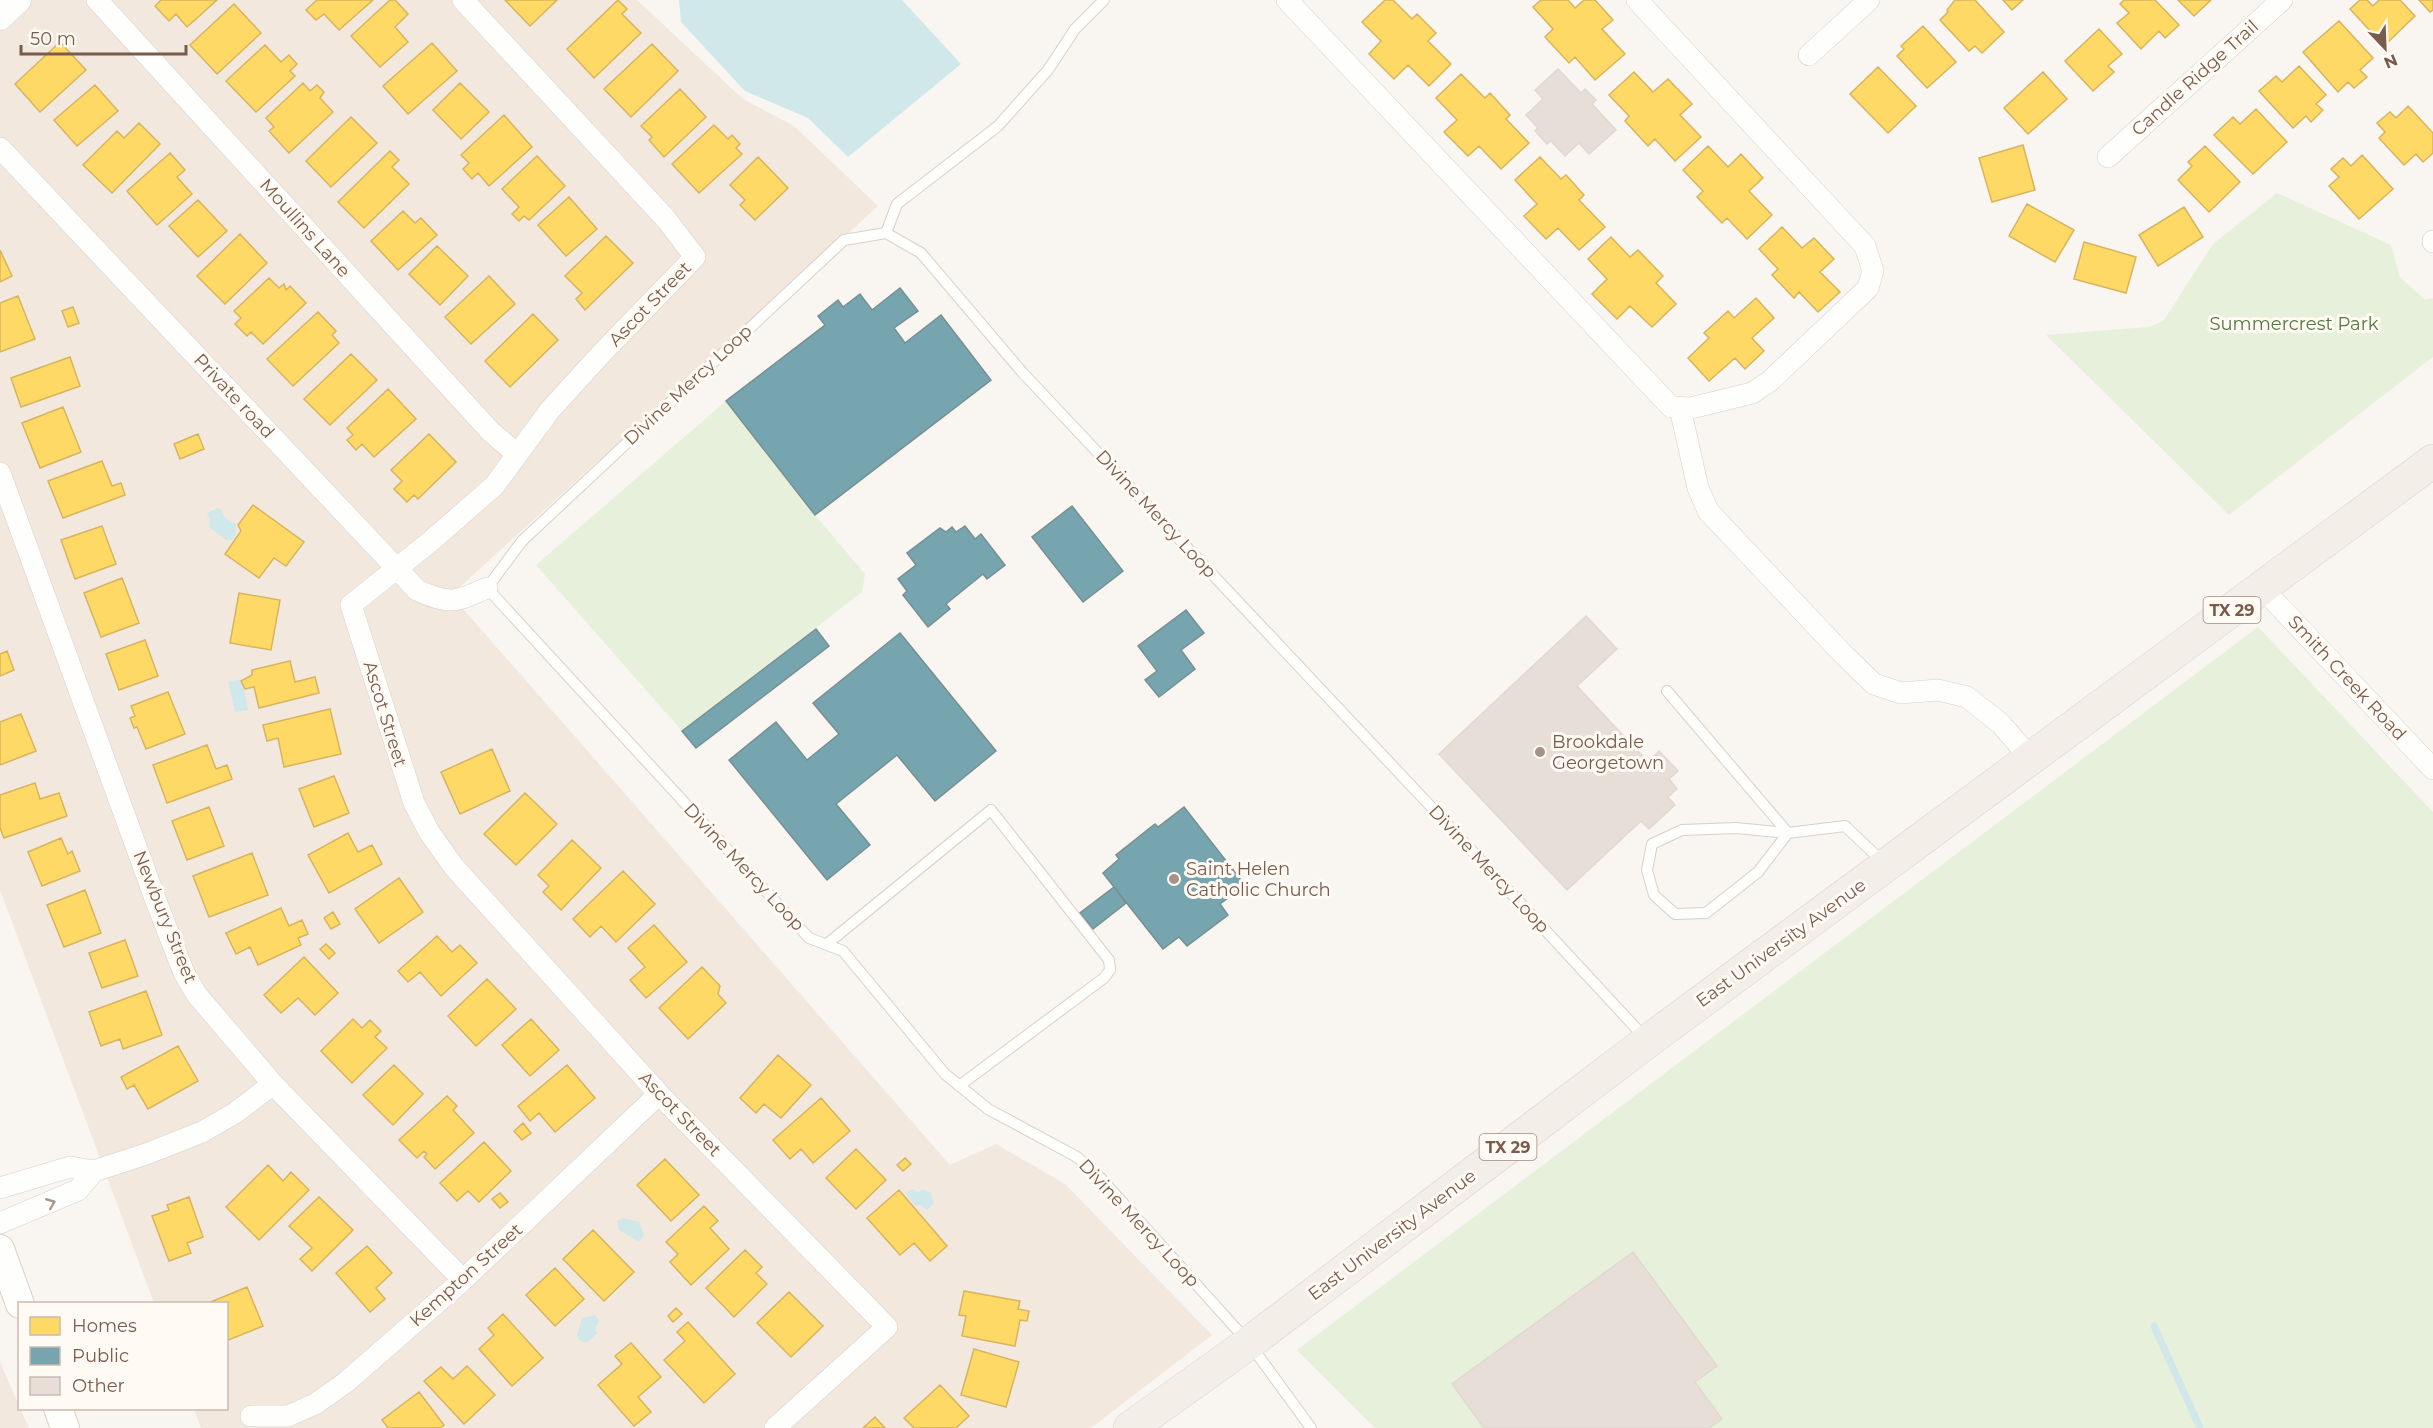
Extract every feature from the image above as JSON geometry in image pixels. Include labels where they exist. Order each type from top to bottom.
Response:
[{"type":"main road","name":"East University Avenue","points":[[1130,1428],[1250,1343],[1648,1041],[2433,461]]},
{"type":"main road","points":[[0,1249],[19,1302]]},
{"type":"main road","points":[[59,1410],[65,1428]]},
{"type":"street","points":[[0,17],[18,0]]},
{"type":"street","name":"Moullins Lane","points":[[97,0],[491,432],[517,454]]},
{"type":"street","name":"Ascot Street","points":[[463,0],[666,219],[695,257],[550,410],[494,486],[431,541],[351,605],[398,758],[418,813],[429,832],[483,901],[659,1094],[887,1327],[775,1428]]},
{"type":"street","points":[[1287,0],[1671,407],[1691,408],[1752,393],[1770,381],[1868,288],[1873,271],[1865,246],[1637,0]]},
{"type":"street","points":[[1809,55],[1869,0]]},
{"type":"street","name":"Candle Ridge Trail","points":[[2108,157],[2282,0]]},
{"type":"street","name":"Private road","points":[[0,148],[417,590],[438,600],[460,600],[487,588]]},
{"type":"street","points":[[1680,408],[1698,488],[1708,511],[1842,653],[1874,684],[1901,693],[1938,690],[1967,697],[2001,724],[2031,759]]},
{"type":"street","name":"Newbury Street","points":[[0,473],[184,973],[197,995],[273,1084],[463,1280]]},
{"type":"street","name":"Smith Creek Road","points":[[2262,588],[2433,769]]},
{"type":"street","points":[[0,1188],[70,1167],[94,1171],[202,1132],[235,1113],[273,1084]]},
{"type":"street","name":"Kempton Street","points":[[251,1416],[288,1416],[315,1404],[345,1383],[463,1280],[659,1094]]},
{"type":"street","points":[[0,1223],[78,1190],[94,1171]]},
{"type":"lane","points":[[886,233],[897,204],[998,126],[1048,70],[1075,29],[1104,0]]},
{"type":"lane","name":"Divine Mercy Loop","points":[[1311,1428],[1250,1343],[1096,1174],[1077,1157],[988,1109],[945,1074],[843,951],[809,938],[487,588],[522,541],[844,240],[886,233],[921,253],[1022,372],[1648,1041]]},
{"type":"lane","points":[[1667,691],[1788,833]]},
{"type":"lane","points":[[827,944],[991,810],[1109,960],[1110,970],[1104,978],[959,1086]]},
{"type":"lane","points":[[1788,833],[1758,872],[1706,913],[1675,915],[1654,895],[1647,870],[1652,844],[1682,830],[1736,828],[1788,833],[1845,826],[1886,865]]},
{"type":"shaded area","points":[[0,0],[637,0],[743,99],[794,126],[878,206],[451,595],[950,1165],[996,1144],[1065,1184],[1212,1335],[1091,1428],[201,1428],[194,1410],[228,1410],[228,1302],[154,1302],[0,890]]},
{"type":"shaded area","points":[[0,1362],[18,1403],[18,1410],[21,1410],[29,1428],[0,1428]]},
{"type":"green space","name":"Summercrest Park","points":[[2277,193],[2391,245],[2400,277],[2425,300],[2433,298],[2433,357],[2229,515],[2046,335],[2149,327],[2164,320],[2213,244]]},
{"type":"green space","points":[[726,401],[815,515],[865,574],[862,592],[682,731],[536,565]]},
{"type":"green space","points":[[2258,627],[2433,812],[2433,1428],[1375,1428],[1297,1350]]},
{"type":"water","points":[[679,0],[902,0],[961,64],[848,157],[808,118],[745,91],[681,22]]},
{"type":"water","points":[[217,508],[221,509],[225,518],[236,524],[235,537],[232,540],[226,540],[209,527],[210,520],[207,513]]},
{"type":"water","points":[[242,679],[248,710],[235,712],[228,682]]},
{"type":"water","points":[[913,1189],[918,1192],[923,1189],[931,1193],[934,1204],[927,1210],[921,1205],[915,1205],[905,1193]]},
{"type":"water","points":[[623,1218],[639,1222],[644,1235],[639,1242],[619,1230],[617,1221]]},
{"type":"water","points":[[595,1315],[599,1321],[595,1330],[598,1333],[586,1343],[579,1340],[577,1335],[582,1318]]},
{"type":"building: Homes","points":[[161,0],[217,0],[187,27],[176,14],[169,21],[155,6]]},
{"type":"building: Homes","points":[[317,0],[373,0],[339,30],[324,14],[316,20],[306,10]]},
{"type":"building: Homes","points":[[390,0],[395,0],[408,14],[395,27],[408,42],[380,67],[351,36]]},
{"type":"building: Homes","points":[[505,0],[557,0],[530,26]]},
{"type":"building: Homes","points":[[618,0],[627,9],[622,14],[641,33],[594,78],[567,49]]},
{"type":"building: Homes","points":[[1385,0],[1393,0],[1412,19],[1417,14],[1436,33],[1428,41],[1451,64],[1429,86],[1408,65],[1394,79],[1369,54],[1381,41],[1362,22]]},
{"type":"building: Homes","points":[[1541,0],[1568,0],[1575,8],[1584,0],[1595,0],[1613,20],[1602,29],[1625,54],[1595,80],[1575,57],[1569,63],[1545,37],[1553,29],[1533,7]]},
{"type":"building: Homes","points":[[1955,0],[1975,0],[2004,32],[1982,53],[1975,46],[1969,51],[1940,20]]},
{"type":"building: Homes","points":[[2003,0],[2023,0],[2012,10]]},
{"type":"building: Homes","points":[[2124,0],[2155,0],[2179,25],[2165,38],[2159,31],[2141,49],[2117,23],[2129,13],[2120,4]]},
{"type":"building: Homes","points":[[2178,0],[2211,0],[2194,16]]},
{"type":"building: Homes","points":[[2360,0],[2367,0],[2373,6],[2379,0],[2400,0],[2415,16],[2384,46],[2350,9]]},
{"type":"building: Homes","points":[[2419,0],[2433,0],[2433,10],[2430,12]]},
{"type":"building: Homes","points":[[234,4],[261,33],[217,74],[190,45]]},
{"type":"building: Homes","points":[[2339,21],[2373,58],[2360,70],[2367,77],[2354,88],[2348,82],[2338,92],[2303,52]]},
{"type":"building: Homes","points":[[1923,26],[1956,62],[1927,88],[1897,56],[1904,49],[1901,46]]},
{"type":"building: Homes","points":[[2099,29],[2122,54],[2108,66],[2114,72],[2093,91],[2065,61]]},
{"type":"building: Homes","points":[[60,42],[86,70],[40,112],[15,84]]},
{"type":"building: Homes","points":[[432,43],[457,71],[408,114],[383,86]]},
{"type":"building: Homes","points":[[652,44],[678,71],[631,117],[604,89]]},
{"type":"building: Homes","points":[[265,45],[281,62],[289,55],[297,64],[290,71],[295,76],[256,112],[226,81]]},
{"type":"building: Homes","points":[[2299,66],[2326,95],[2316,104],[2323,110],[2311,122],[2306,116],[2293,128],[2259,91],[2276,76],[2282,82]]},
{"type":"building: Homes","points":[[1878,67],[1916,106],[1888,133],[1850,94]]},
{"type":"building: Homes","points":[[1634,72],[1653,92],[1668,79],[1692,104],[1680,115],[1701,137],[1675,161],[1655,139],[1648,146],[1625,121],[1629,116],[1609,95]]},
{"type":"building: Homes","points":[[2043,72],[2067,99],[2028,134],[2004,108]]},
{"type":"building: Homes","points":[[1461,74],[1485,98],[1490,93],[1510,115],[1506,119],[1529,143],[1501,169],[1479,146],[1468,156],[1444,132],[1457,120],[1436,98]]},
{"type":"building: Homes","points":[[303,83],[310,91],[317,85],[324,92],[320,98],[333,112],[289,153],[269,131],[274,127],[266,118]]},
{"type":"building: Homes","points":[[460,83],[489,112],[461,139],[433,110]]},
{"type":"building: Homes","points":[[95,85],[118,111],[77,146],[54,120]]},
{"type":"building: Homes","points":[[680,89],[706,117],[664,157],[649,140],[652,137],[641,126]]},
{"type":"building: Homes","points":[[2408,106],[2433,133],[2433,153],[2423,162],[2416,154],[2404,165],[2379,138],[2385,132],[2377,123],[2390,112],[2396,118]]},
{"type":"building: Homes","points":[[2256,109],[2287,142],[2253,174],[2214,135],[2233,117],[2240,124]]},
{"type":"building: Homes","points":[[504,115],[532,147],[489,186],[478,173],[472,179],[463,169],[469,163],[461,155]]},
{"type":"building: Homes","points":[[351,117],[377,143],[331,187],[306,161]]},
{"type":"building: Homes","points":[[139,123],[160,144],[112,193],[83,165],[117,131],[124,138]]},
{"type":"building: Homes","points":[[714,125],[728,139],[732,135],[740,144],[736,148],[742,154],[699,193],[672,164]]},
{"type":"building: Homes","points":[[2023,145],[2035,190],[1992,202],[1979,158]]},
{"type":"building: Homes","points":[[1708,146],[1728,167],[1741,154],[1763,178],[1749,191],[1772,215],[1747,239],[1727,218],[1722,223],[1697,197],[1703,191],[1683,170]]},
{"type":"building: Homes","points":[[2205,146],[2240,182],[2209,212],[2178,180],[2192,166],[2188,162]]},
{"type":"building: Homes","points":[[390,151],[399,160],[392,167],[409,184],[364,228],[338,202]]},
{"type":"building: Homes","points":[[170,153],[185,170],[177,177],[192,194],[157,225],[127,191]]},
{"type":"building: Homes","points":[[2362,155],[2393,189],[2359,219],[2329,186],[2339,177],[2331,169],[2343,158],[2351,166]]},
{"type":"building: Homes","points":[[537,156],[565,186],[529,220],[524,216],[519,221],[512,214],[519,207],[502,189]]},
{"type":"building: Homes","points":[[758,157],[788,188],[755,220],[740,205],[745,200],[730,185]]},
{"type":"building: Homes","points":[[1540,157],[1561,179],[1566,175],[1584,195],[1579,200],[1605,227],[1579,250],[1558,228],[1546,239],[1524,216],[1537,204],[1515,180]]},
{"type":"building: Homes","points":[[569,197],[597,229],[566,256],[538,225]]},
{"type":"building: Homes","points":[[198,200],[227,231],[198,257],[169,226]]},
{"type":"building: Homes","points":[[2027,204],[2074,230],[2055,262],[2009,236]]},
{"type":"building: Homes","points":[[2184,207],[2203,237],[2158,266],[2139,235]]},
{"type":"building: Homes","points":[[403,211],[415,223],[421,218],[437,235],[398,270],[371,241]]},
{"type":"building: Homes","points":[[1782,227],[1802,248],[1814,238],[1834,259],[1820,272],[1840,292],[1818,312],[1799,292],[1794,298],[1772,275],[1778,269],[1759,249]]},
{"type":"building: Homes","points":[[240,234],[267,263],[225,304],[197,276]]},
{"type":"building: Homes","points":[[606,236],[633,263],[585,310],[576,299],[582,293],[565,276]]},
{"type":"building: Homes","points":[[1611,237],[1630,257],[1638,250],[1663,276],[1656,283],[1676,304],[1652,327],[1630,306],[1617,319],[1592,294],[1607,279],[1588,259]]},
{"type":"building: Homes","points":[[2084,242],[2136,257],[2126,293],[2074,279]]},
{"type":"building: Homes","points":[[437,246],[468,276],[440,305],[409,274]]},
{"type":"building: Homes","points":[[0,250],[12,276],[0,282]]},
{"type":"building: Homes","points":[[489,276],[515,304],[471,344],[445,317]]},
{"type":"building: Homes","points":[[269,278],[279,288],[284,284],[286,290],[290,286],[306,303],[263,344],[251,332],[247,336],[235,324],[241,318],[234,311]]},
{"type":"building: Homes","points":[[18,296],[35,339],[0,352],[0,303]]},
{"type":"building: Homes","points":[[1756,298],[1774,318],[1752,338],[1764,351],[1745,369],[1735,358],[1709,381],[1688,358],[1709,338],[1704,333],[1728,311],[1734,318]]},
{"type":"building: Homes","points":[[73,307],[79,323],[68,327],[62,311]]},
{"type":"building: Homes","points":[[318,312],[336,331],[332,335],[339,343],[293,386],[267,359]]},
{"type":"building: Homes","points":[[533,314],[558,340],[510,387],[485,361]]},
{"type":"building: Homes","points":[[351,354],[377,380],[330,425],[304,399]]},
{"type":"building: Homes","points":[[70,357],[80,386],[21,407],[11,378]]},
{"type":"building: Homes","points":[[388,389],[416,419],[374,457],[362,444],[356,450],[347,440],[353,435],[347,428]]},
{"type":"building: Homes","points":[[63,407],[81,452],[40,468],[22,423]]},
{"type":"building: Homes","points":[[198,434],[204,449],[180,459],[174,444]]},
{"type":"building: Homes","points":[[429,434],[456,462],[418,499],[414,495],[407,502],[394,489],[402,481],[391,470]]},
{"type":"building: Homes","points":[[102,461],[112,486],[121,483],[125,495],[63,518],[48,481]]},
{"type":"building: Homes","points":[[253,505],[304,542],[286,566],[274,558],[259,578],[225,554],[241,531],[238,525]]},
{"type":"building: Homes","points":[[102,526],[116,564],[75,579],[61,540]]},
{"type":"building: Homes","points":[[122,578],[139,623],[101,637],[84,593]]},
{"type":"building: Homes","points":[[239,593],[280,600],[271,650],[230,643]]},
{"type":"building: Homes","points":[[145,640],[158,676],[119,690],[106,654]]},
{"type":"building: Homes","points":[[7,651],[14,670],[0,676],[0,654]]},
{"type":"building: Homes","points":[[290,661],[295,682],[315,677],[319,693],[259,708],[254,687],[245,689],[241,681],[252,675],[252,670]]},
{"type":"building: Homes","points":[[168,692],[185,734],[146,749],[137,727],[134,728],[130,718],[135,716],[131,706]]},
{"type":"building: Homes","points":[[330,709],[341,754],[284,767],[278,738],[267,741],[263,725]]},
{"type":"building: Homes","points":[[21,714],[36,751],[0,765],[0,722]]},
{"type":"building: Homes","points":[[207,745],[216,769],[227,765],[232,779],[167,803],[153,765]]},
{"type":"building: Homes","points":[[492,749],[510,791],[460,814],[441,772]]},
{"type":"building: Homes","points":[[334,776],[349,813],[314,827],[299,789]]},
{"type":"building: Homes","points":[[35,783],[40,799],[59,793],[67,816],[4,838],[0,828],[0,795]]},
{"type":"building: Homes","points":[[525,793],[557,824],[516,865],[484,834]]},
{"type":"building: Homes","points":[[209,807],[224,846],[187,860],[172,821]]},
{"type":"building: Homes","points":[[348,833],[358,852],[372,845],[382,864],[329,893],[308,855]]},
{"type":"building: Homes","points":[[61,838],[68,854],[72,851],[80,871],[42,886],[28,852]]},
{"type":"building: Homes","points":[[572,840],[601,868],[561,910],[543,892],[549,886],[538,875]]},
{"type":"building: Homes","points":[[252,853],[268,895],[209,917],[193,876]]},
{"type":"building: Homes","points":[[623,871],[655,904],[616,942],[601,926],[590,937],[573,919]]},
{"type":"building: Homes","points":[[399,878],[423,912],[379,943],[355,909]]},
{"type":"building: Homes","points":[[85,890],[101,933],[64,947],[47,905]]},
{"type":"building: Homes","points":[[281,908],[289,926],[302,920],[308,934],[298,938],[301,945],[258,965],[250,947],[236,954],[226,933]]},
{"type":"building: Homes","points":[[333,912],[340,924],[331,929],[324,918]]},
{"type":"building: Homes","points":[[654,925],[687,962],[646,998],[630,980],[645,967],[628,948]]},
{"type":"building: Homes","points":[[437,936],[452,952],[460,945],[477,963],[441,996],[420,972],[408,982],[398,971]]},
{"type":"building: Homes","points":[[125,940],[138,976],[102,988],[89,953]]},
{"type":"building: Homes","points":[[326,944],[335,953],[329,959],[320,949]]},
{"type":"building: Homes","points":[[304,957],[338,993],[315,1015],[298,998],[281,1013],[264,995]]},
{"type":"building: Homes","points":[[702,967],[720,986],[718,994],[726,1003],[688,1039],[659,1008]]},
{"type":"building: Homes","points":[[487,979],[516,1009],[476,1046],[448,1016]]},
{"type":"building: Homes","points":[[146,991],[162,1035],[123,1049],[120,1039],[101,1046],[89,1012]]},
{"type":"building: Homes","points":[[353,1019],[362,1028],[370,1020],[381,1031],[375,1037],[387,1048],[352,1083],[321,1051]]},
{"type":"building: Homes","points":[[531,1019],[559,1050],[530,1076],[502,1045]]},
{"type":"building: Homes","points":[[178,1046],[198,1081],[148,1109],[134,1085],[127,1089],[121,1077]]},
{"type":"building: Homes","points":[[778,1055],[811,1085],[781,1118],[764,1104],[756,1113],[740,1098]]},
{"type":"building: Homes","points":[[394,1065],[423,1094],[393,1125],[363,1095]]},
{"type":"building: Homes","points":[[567,1065],[595,1098],[555,1132],[539,1113],[530,1121],[518,1106]]},
{"type":"building: Homes","points":[[447,1096],[457,1106],[453,1110],[474,1133],[435,1169],[424,1157],[427,1154],[424,1151],[417,1158],[399,1140]]},
{"type":"building: Homes","points":[[821,1098],[850,1131],[813,1163],[801,1149],[790,1159],[773,1140]]},
{"type":"building: Homes","points":[[523,1123],[531,1133],[522,1140],[514,1131]]},
{"type":"building: Homes","points":[[484,1142],[511,1171],[479,1202],[468,1191],[457,1201],[440,1183]]},
{"type":"building: Homes","points":[[856,1149],[886,1180],[856,1209],[826,1178]]},
{"type":"building: Homes","points":[[905,1158],[911,1164],[903,1171],[897,1165]]},
{"type":"building: Homes","points":[[665,1159],[699,1195],[671,1221],[637,1185]]},
{"type":"building: Homes","points":[[268,1165],[283,1181],[291,1172],[309,1190],[259,1240],[226,1207]]},
{"type":"building: Homes","points":[[899,1190],[947,1246],[930,1261],[914,1243],[900,1255],[867,1218]]},
{"type":"building: Homes","points":[[500,1193],[508,1202],[500,1208],[492,1199]]},
{"type":"building: Homes","points":[[189,1197],[203,1237],[187,1243],[191,1253],[169,1261],[152,1216],[169,1210],[167,1205]]},
{"type":"building: Homes","points":[[319,1197],[353,1230],[312,1271],[300,1259],[312,1248],[289,1226]]},
{"type":"building: Homes","points":[[704,1206],[718,1221],[710,1228],[729,1249],[691,1285],[670,1262],[678,1254],[666,1242]]},
{"type":"building: Homes","points":[[593,1230],[634,1272],[604,1301],[563,1259]]},
{"type":"building: Homes","points":[[367,1246],[392,1273],[376,1288],[385,1299],[370,1312],[336,1273]]},
{"type":"building: Homes","points":[[745,1250],[762,1267],[756,1273],[767,1284],[734,1317],[706,1288]]},
{"type":"building: Homes","points":[[555,1268],[584,1299],[555,1326],[526,1295]]},
{"type":"building: Homes","points":[[247,1287],[263,1326],[228,1340],[228,1302],[211,1302]]},
{"type":"building: Homes","points":[[964,1291],[1020,1301],[1018,1309],[1029,1311],[1027,1321],[1020,1320],[1015,1346],[962,1336],[966,1316],[959,1315]]},
{"type":"building: Homes","points":[[789,1292],[823,1326],[791,1357],[757,1323]]},
{"type":"building: Homes","points":[[676,1308],[682,1314],[673,1322],[668,1316]]},
{"type":"building: Homes","points":[[503,1314],[543,1358],[512,1386],[479,1349],[494,1335],[488,1328]]},
{"type":"building: Homes","points":[[688,1322],[735,1374],[704,1403],[664,1360],[685,1341],[677,1332]]},
{"type":"building: Homes","points":[[631,1343],[661,1377],[638,1397],[651,1412],[634,1426],[598,1385],[622,1364],[615,1356]]},
{"type":"building: Homes","points":[[974,1349],[1019,1362],[1006,1407],[961,1395]]},
{"type":"building: Homes","points":[[467,1366],[495,1395],[464,1424],[424,1381],[441,1367],[453,1379]]},
{"type":"building: Homes","points":[[940,1385],[969,1416],[956,1428],[914,1428],[904,1418]]},
{"type":"building: Homes","points":[[419,1392],[444,1425],[440,1428],[388,1428],[382,1420]]},
{"type":"building: Homes","points":[[875,1417],[885,1428],[863,1428]]},
{"type":"building: Public","points":[[900,288],[918,311],[894,328],[905,343],[941,315],[991,380],[815,515],[726,401],[825,325],[818,316],[838,300],[843,307],[860,294],[872,310]]},
{"type":"building: Public","points":[[1072,506],[1123,571],[1083,602],[1032,537]]},
{"type":"building: Public","points":[[965,526],[975,539],[981,534],[1005,565],[987,579],[983,574],[946,604],[950,609],[928,627],[903,595],[907,591],[898,579],[916,565],[907,553],[940,528],[946,532],[952,527],[956,532]]},
{"type":"building: Public","points":[[1186,610],[1204,633],[1181,650],[1195,669],[1159,697],[1145,680],[1157,671],[1138,646]]},
{"type":"building: Public","points":[[816,629],[829,646],[696,748],[682,731]]},
{"type":"building: Public","points":[[900,633],[996,751],[935,801],[897,755],[836,804],[870,845],[827,880],[729,760],[776,722],[807,760],[839,734],[813,703]]},
{"type":"building: Public","name":"Saint Helen Catholic Church","points":[[1184,807],[1245,885],[1220,904],[1228,915],[1187,946],[1179,937],[1163,949],[1103,873],[1119,859],[1116,855],[1155,824],[1158,827]]},
{"type":"building: Public","points":[[1114,887],[1126,903],[1093,929],[1080,913]]},
{"type":"building: Other","points":[[1558,69],[1581,93],[1585,89],[1596,100],[1592,104],[1616,130],[1589,154],[1579,143],[1565,156],[1551,141],[1547,144],[1535,131],[1538,128],[1526,115],[1543,99],[1535,90]]},
{"type":"building: Other","name":"Brookdale Georgetown","points":[[1586,616],[1617,649],[1577,686],[1648,762],[1659,751],[1678,771],[1669,779],[1677,789],[1668,797],[1675,805],[1649,829],[1641,821],[1567,890],[1439,754]]},
{"type":"building: Other","points":[[1633,1252],[1717,1366],[1695,1382],[1722,1419],[1709,1428],[1484,1428],[1452,1384]]},
{"type":"waterway","points":[[2154,1326],[2200,1428]]},
{"type":"place","name":"Brookdale Georgetown","points":[[1540,752]]},
{"type":"place","name":"Saint Helen Catholic Church","points":[[1174,879]]}]
